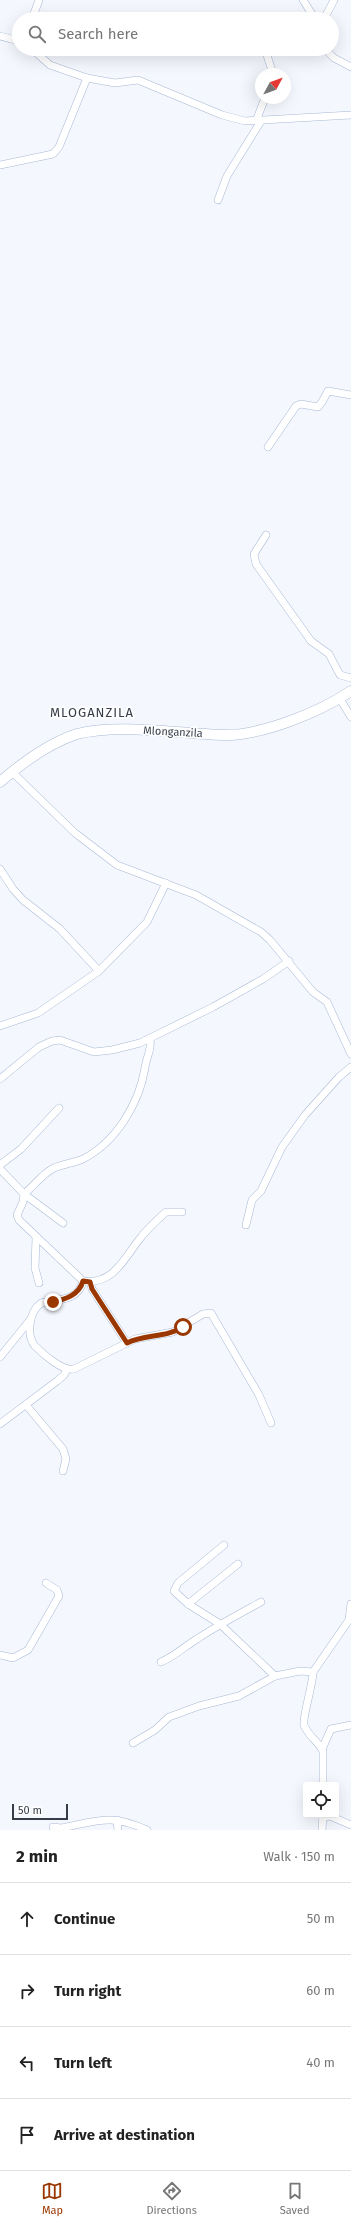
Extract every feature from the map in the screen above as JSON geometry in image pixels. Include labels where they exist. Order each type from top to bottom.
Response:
[{"type":"street","points":[[35,12],[39,0]]},
{"type":"street","points":[[303,0],[311,12]]},
{"type":"street","points":[[328,12],[334,0]]},
{"type":"street","points":[[0,36],[12,39]]},
{"type":"street","points":[[40,56],[50,65],[87,78],[115,83],[138,80],[222,115],[245,121],[351,115]]},
{"type":"street","points":[[268,56],[271,68]]},
{"type":"street","points":[[332,56],[351,68]]},
{"type":"street","points":[[0,165],[53,154],[59,147],[87,78]]},
{"type":"street","points":[[218,200],[227,176],[258,121],[263,104]]},
{"type":"street","points":[[268,448],[296,406],[301,404],[318,407],[328,391],[351,395]]},
{"type":"street","points":[[266,535],[254,554],[256,564],[310,640],[329,654],[340,675],[351,678]]},
{"type":"street","name":"Mlonganzila","points":[[0,782],[47,748],[77,734],[126,730],[225,735],[280,725],[340,699],[351,691]]},
{"type":"street","points":[[340,699],[351,717]]},
{"type":"street","points":[[12,772],[75,833],[117,865],[166,882],[252,925],[270,940],[289,961],[313,992],[328,1002],[351,1054]]},
{"type":"street","points":[[0,869],[13,889],[23,900],[60,929],[99,971]]},
{"type":"street","points":[[0,1026],[38,1013],[99,971],[147,922],[166,882]]},
{"type":"street","points":[[0,1079],[40,1047],[52,1041],[60,1040],[94,1052],[112,1050],[150,1039],[213,1007],[263,979],[289,961]]},
{"type":"street","points":[[127,1343],[86,1281],[36,1237],[18,1218],[24,1194],[50,1171],[82,1160],[100,1147],[115,1133],[126,1119],[142,1084],[145,1065],[151,1051],[150,1039]]},
{"type":"street","points":[[246,1225],[252,1200],[261,1191],[282,1147],[304,1116],[339,1077],[351,1067]]},
{"type":"street","points":[[0,1165],[21,1149],[59,1108]]},
{"type":"street","points":[[0,1169],[24,1194],[63,1223]]},
{"type":"street","points":[[86,1281],[99,1281],[117,1270],[138,1241],[166,1212],[182,1212]]},
{"type":"street","points":[[36,1237],[35,1268],[39,1283]]},
{"type":"street","points":[[86,1281],[78,1292],[73,1295],[58,1301],[40,1303],[36,1308],[30,1328],[35,1345],[67,1369],[79,1367],[135,1339],[173,1332],[203,1314],[211,1313],[259,1395],[271,1423]]},
{"type":"street","points":[[0,1357],[32,1318]]},
{"type":"street","points":[[0,1424],[64,1375],[67,1369]]},
{"type":"street","points":[[26,1405],[63,1449],[66,1459],[63,1470]]},
{"type":"street","points":[[224,1545],[174,1587],[174,1591],[177,1596],[188,1604],[220,1624],[275,1676]]},
{"type":"street","points":[[188,1604],[238,1564]]},
{"type":"street","points":[[0,1655],[13,1658],[28,1650],[59,1596],[57,1590],[46,1583]]},
{"type":"street","points":[[161,1662],[173,1657],[220,1624],[261,1602]]},
{"type":"street","points":[[322,1749],[308,1733],[304,1723],[313,1681],[312,1672],[350,1618],[351,1604]]},
{"type":"street","points":[[133,1743],[155,1730],[169,1717],[199,1706],[239,1696],[275,1676],[300,1671],[312,1672]]},
{"type":"street","points":[[323,1782],[322,1749],[331,1729],[351,1725]]},
{"type":"street","points":[[322,1830],[323,1818]]},
{"type":"street","points":[[335,1818],[351,1825]]},
{"type":"street","points":[[53,1827],[69,1826],[97,1820],[117,1820],[130,1822],[147,1830]]},
{"type":"street","points":[[117,1820],[118,1830]]},
{"type":"district","name":"MLOGANZILA","points":[[92,712]]},
{"type":"route","points":[[53,1302],[66,1299],[78,1292],[83,1281],[90,1282],[92,1289],[127,1343],[135,1339],[173,1332],[183,1327]]}]
